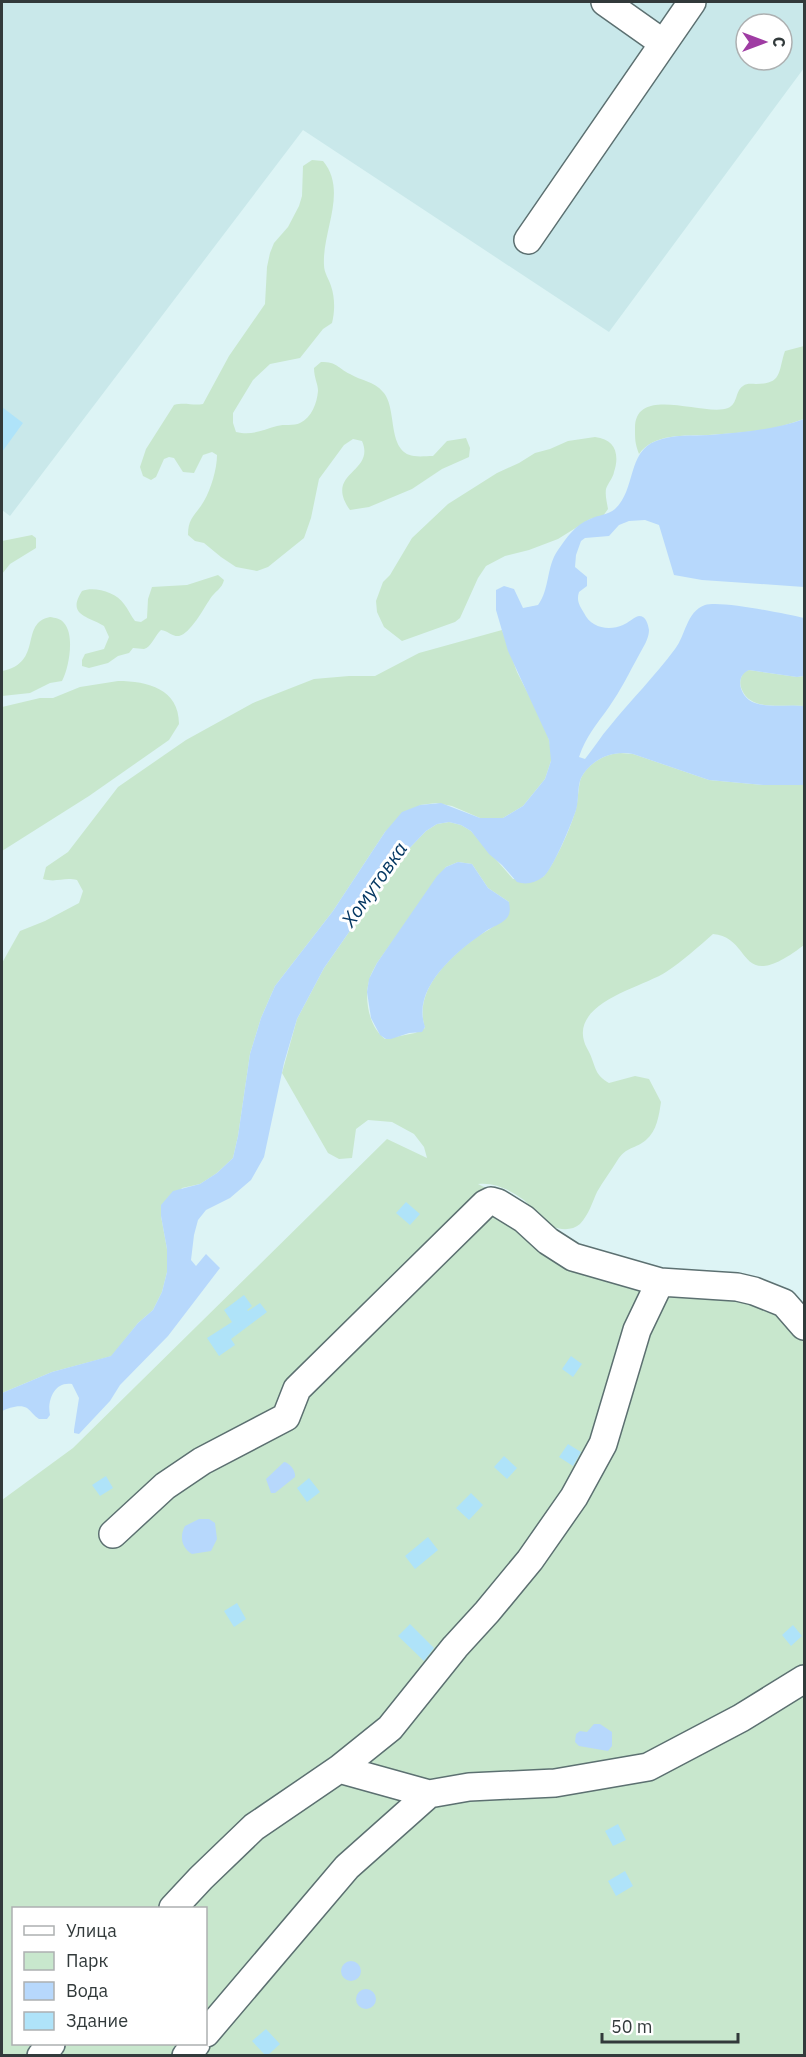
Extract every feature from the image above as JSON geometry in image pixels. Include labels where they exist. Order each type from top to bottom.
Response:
[{"type":"street","points":[[605,2],[663,44]]},
{"type":"street","points":[[528,240],[692,2]]},
{"type":"street","points":[[113,1534],[165,1486],[202,1461],[286,1417],[297,1389],[484,1204],[491,1201],[524,1219],[567,1254],[660,1282],[737,1287],[754,1291],[784,1303],[804,1326]]},
{"type":"street","points":[[174,1907],[254,1827],[339,1769],[390,1728],[455,1647],[530,1560],[574,1497],[603,1444],[637,1330],[660,1282]]},
{"type":"street","points":[[339,1769],[429,1794],[469,1787],[555,1783],[648,1767],[741,1718],[804,1679]]},
{"type":"street","points":[[207,2032],[347,1867],[429,1794]]},
{"type":"shaded area","points":[[2,2],[804,2],[804,68],[609,332],[303,130],[10,516],[2,510]]},
{"type":"green space","points":[[312,160],[323,161],[330,173],[333,185],[334,198],[324,252],[325,271],[333,295],[332,323],[323,329],[300,358],[270,364],[253,380],[233,413],[236,432],[252,433],[280,425],[298,424],[308,417],[315,405],[318,388],[314,368],[321,362],[327,362],[372,383],[383,392],[390,408],[399,447],[405,453],[416,456],[433,456],[447,441],[466,438],[470,448],[469,457],[442,469],[412,489],[369,507],[350,510],[343,497],[342,488],[362,460],[364,452],[362,441],[353,439],[344,445],[319,479],[311,518],[304,538],[268,567],[257,571],[236,567],[204,543],[195,541],[188,535],[191,520],[204,501],[211,485],[217,455],[212,452],[203,455],[194,473],[183,472],[174,458],[169,457],[164,459],[156,477],[151,480],[143,476],[140,467],[146,449],[174,405],[203,404],[229,356],[265,304],[270,253],[274,243],[288,227],[299,206],[302,196],[303,166]]},
{"type":"green space","points":[[804,346],[804,419],[764,430],[670,437],[653,442],[639,454],[635,428],[638,415],[646,408],[673,405],[717,410],[728,408],[733,404],[740,388],[749,384],[771,382],[775,379],[785,351]]},
{"type":"green space","points":[[602,438],[611,444],[616,454],[616,465],[606,489],[608,509],[603,516],[590,519],[558,539],[505,556],[486,566],[460,618],[455,622],[402,641],[384,627],[377,612],[376,601],[383,582],[390,575],[412,538],[448,504],[497,473],[535,453],[568,441]]},
{"type":"green space","points":[[32,535],[36,538],[36,548],[10,564],[2,574],[2,541]]},
{"type":"green space","points":[[218,575],[224,580],[222,586],[212,596],[188,631],[177,636],[161,630],[151,644],[144,649],[133,648],[129,653],[118,656],[108,663],[89,668],[82,666],[85,654],[104,649],[109,637],[104,626],[81,614],[78,610],[78,599],[82,591],[92,589],[116,596],[135,621],[141,622],[147,618],[148,599],[152,587],[187,585]]},
{"type":"green space","points":[[50,617],[62,621],[69,635],[69,660],[62,681],[50,683],[30,693],[2,696],[2,671],[15,667],[23,660],[35,627]]},
{"type":"green space","points":[[502,630],[517,672],[547,731],[551,761],[545,779],[523,806],[503,818],[480,818],[452,806],[436,803],[420,805],[385,832],[333,911],[275,986],[261,1018],[250,1054],[233,1158],[217,1173],[200,1184],[182,1188],[161,1216],[167,1249],[167,1272],[162,1292],[153,1310],[138,1323],[112,1356],[52,1372],[2,1393],[2,963],[20,931],[79,903],[83,891],[77,880],[43,879],[46,867],[68,852],[118,787],[186,740],[253,703],[314,679],[375,676],[419,653]]},
{"type":"green space","points":[[749,670],[804,676],[804,706],[769,706],[753,702],[746,697],[740,685],[744,672]]},
{"type":"green space","points":[[118,681],[150,685],[168,695],[178,712],[179,724],[169,740],[89,796],[2,851],[2,707],[40,698],[53,698],[80,687]]},
{"type":"green space","points":[[620,753],[633,754],[709,780],[763,785],[804,785],[804,945],[782,960],[767,966],[756,965],[748,960],[726,937],[713,934],[666,972],[599,1006],[589,1016],[583,1027],[584,1041],[596,1071],[601,1077],[609,1083],[635,1076],[649,1079],[661,1102],[653,1132],[642,1143],[620,1156],[599,1188],[580,1224],[566,1229],[551,1226],[542,1221],[524,1200],[513,1193],[496,1186],[478,1184],[502,1196],[579,1252],[664,1275],[804,1322],[804,2055],[2,2055],[2,1500],[73,1448],[387,1139],[427,1158],[424,1147],[414,1134],[392,1122],[368,1120],[356,1129],[352,1158],[339,1159],[328,1153],[282,1073],[297,1019],[324,968],[402,856],[426,831],[437,824],[449,822],[461,825],[471,831],[513,879],[543,877],[557,855],[571,825],[582,775],[602,758]],"holes":[[[458,862],[472,864],[488,888],[509,902],[494,926],[464,947],[435,977],[424,1001],[425,1028],[415,1033],[385,1039],[375,1028],[369,1013],[367,996],[370,976],[446,867]]]},
{"type":"water","name":"Хомутовка","points":[[804,419],[804,587],[702,580],[674,575],[659,525],[645,520],[629,521],[619,525],[609,536],[585,538],[581,541],[576,555],[575,567],[587,577],[587,586],[579,592],[578,598],[581,608],[591,622],[601,627],[612,628],[641,616],[645,619],[649,630],[646,643],[613,701],[588,736],[579,757],[585,759],[667,659],[679,643],[694,613],[705,605],[725,604],[804,618],[804,676],[749,670],[744,673],[740,682],[743,693],[755,703],[804,706],[804,785],[763,785],[709,780],[633,754],[618,753],[603,757],[585,771],[581,778],[576,810],[547,873],[534,882],[527,883],[517,882],[489,854],[471,831],[461,825],[449,822],[437,824],[426,831],[402,856],[324,968],[297,1019],[284,1063],[264,1157],[251,1180],[230,1198],[206,1210],[198,1220],[191,1260],[196,1266],[206,1254],[220,1268],[168,1336],[120,1385],[110,1401],[79,1434],[74,1433],[74,1430],[79,1398],[72,1384],[61,1386],[53,1393],[50,1415],[47,1419],[39,1419],[27,1408],[21,1406],[2,1411],[2,1393],[52,1372],[111,1356],[138,1323],[153,1310],[162,1292],[167,1272],[167,1249],[161,1205],[173,1191],[200,1184],[217,1173],[233,1158],[250,1054],[261,1018],[275,986],[333,911],[385,832],[402,812],[420,805],[441,803],[480,818],[503,818],[523,806],[545,779],[551,761],[549,740],[508,651],[496,610],[496,590],[504,586],[514,589],[523,608],[538,605],[542,599],[554,557],[565,541],[576,528],[585,522],[615,509],[622,501],[640,454],[656,441],[676,436],[758,430]]},
{"type":"water","points":[[458,862],[472,864],[488,888],[509,902],[509,915],[504,921],[462,949],[439,972],[425,998],[422,1012],[425,1027],[422,1032],[386,1039],[380,1035],[371,1018],[367,992],[369,979],[377,963],[437,876],[446,867]]},
{"type":"water","points":[[284,1462],[295,1472],[295,1477],[275,1493],[271,1493],[266,1479]]},
{"type":"water","points":[[199,1519],[209,1519],[215,1523],[217,1539],[211,1551],[192,1554],[184,1545],[182,1534],[185,1526]]},
{"type":"water","points":[[594,1724],[600,1724],[612,1732],[612,1746],[608,1751],[579,1746],[575,1742],[576,1734],[580,1731],[587,1732]]},
{"type":"water","points":[[347,1961],[355,1961],[361,1967],[361,1975],[355,1981],[347,1981],[341,1975],[341,1967]]},
{"type":"water","points":[[362,1989],[370,1989],[376,1995],[376,2003],[370,2009],[362,2009],[356,2003],[356,1995]]},
{"type":"building","points":[[2,407],[23,423],[2,452]]},
{"type":"building","points":[[406,1202],[420,1214],[410,1225],[396,1213]]},
{"type":"building","points":[[244,1295],[252,1306],[248,1311],[260,1303],[267,1312],[231,1339],[235,1345],[219,1356],[207,1338],[232,1322],[224,1310]]},
{"type":"building","points":[[571,1356],[582,1364],[573,1377],[562,1369]]},
{"type":"building","points":[[568,1444],[581,1452],[573,1466],[559,1457]]},
{"type":"building","points":[[504,1456],[517,1468],[507,1479],[494,1467]]},
{"type":"building","points":[[106,1476],[113,1488],[100,1496],[92,1485]]},
{"type":"building","points":[[309,1478],[320,1492],[307,1502],[297,1488]]},
{"type":"building","points":[[471,1493],[483,1505],[469,1520],[456,1508]]},
{"type":"building","points":[[428,1537],[438,1550],[415,1569],[405,1556]]},
{"type":"building","points":[[237,1603],[246,1619],[234,1627],[224,1611]]},
{"type":"building","points":[[410,1624],[434,1648],[424,1661],[398,1636]]},
{"type":"building","points":[[793,1625],[802,1636],[791,1646],[782,1635]]},
{"type":"building","points":[[618,1824],[626,1840],[613,1846],[605,1831]]},
{"type":"building","points":[[625,1871],[633,1886],[616,1896],[608,1881]]},
{"type":"building","points":[[266,2029],[280,2044],[268,2055],[265,2055],[252,2041]]}]
